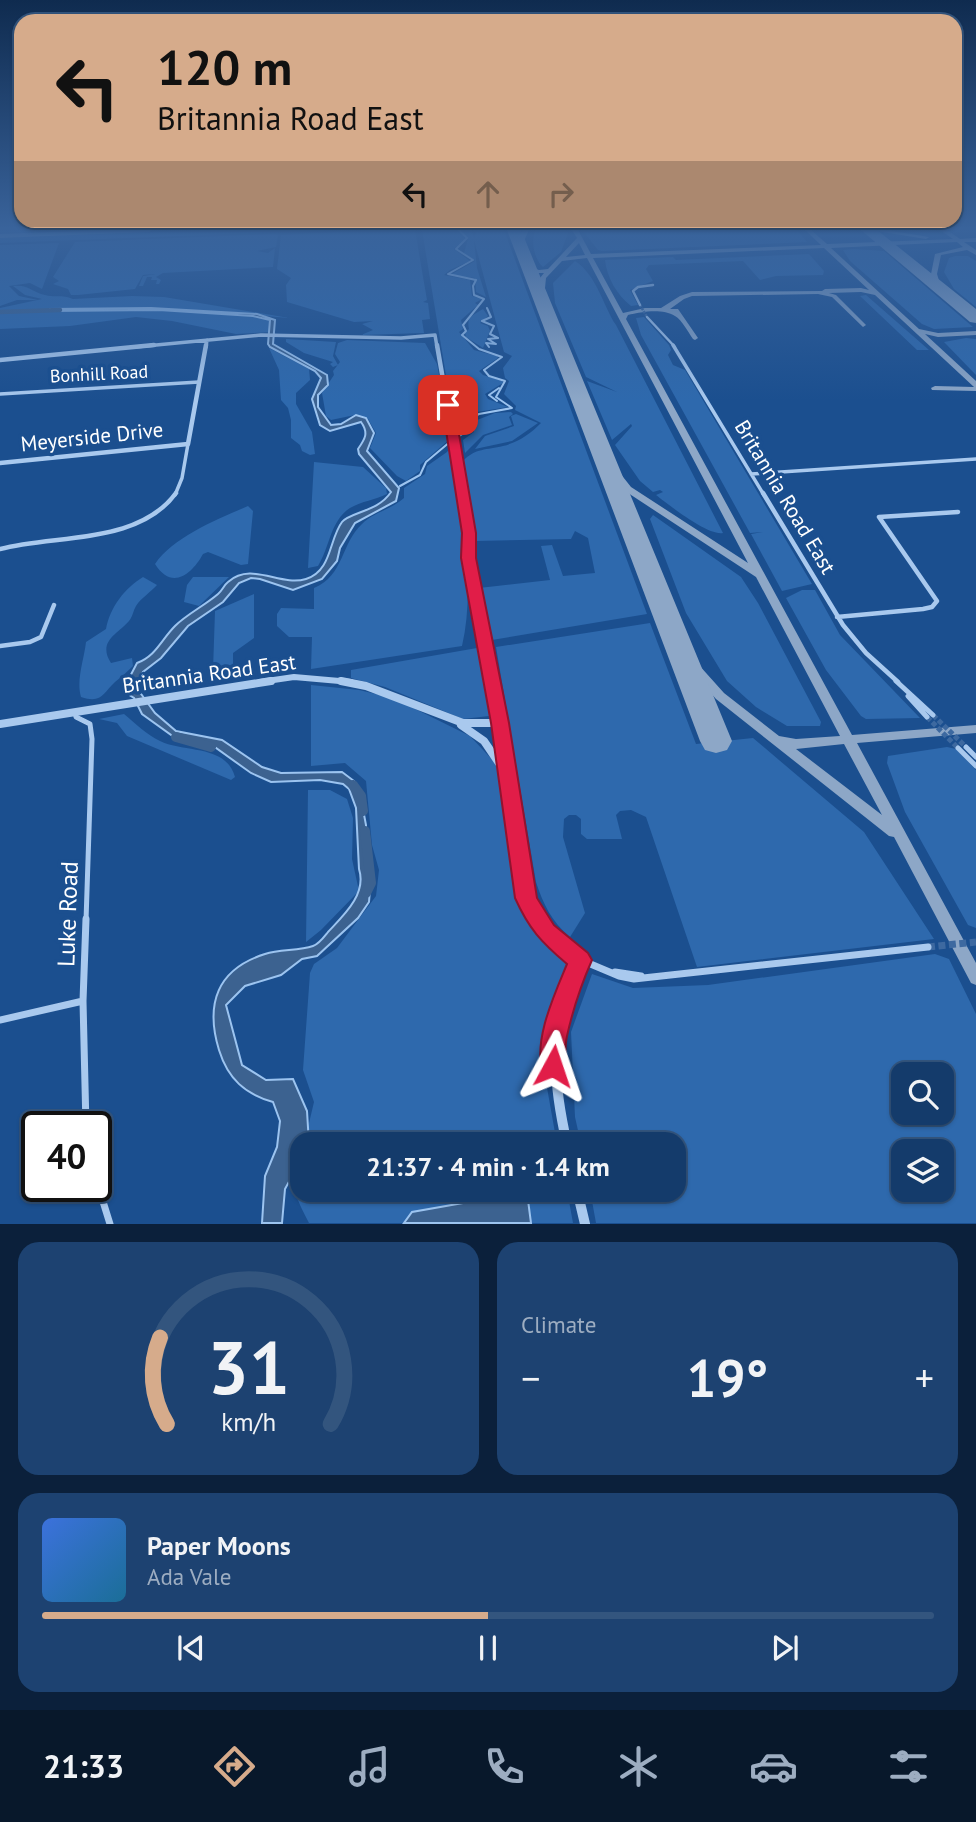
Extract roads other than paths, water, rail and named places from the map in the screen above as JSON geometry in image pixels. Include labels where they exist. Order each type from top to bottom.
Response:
[{"type":"street","points":[[638,287],[633,291],[640,305]]},
{"type":"street","name":"Britannia Road East","points":[[647,317],[676,348],[855,641],[930,716]]},
{"type":"street","points":[[0,360],[294,334],[429,341],[438,352],[453,435],[469,533],[468,558],[500,723],[526,898],[546,932],[580,960],[619,976],[634,979],[642,976],[928,947]]},
{"type":"street","points":[[0,550],[23,543],[116,529],[157,512],[175,495],[188,444],[207,340]]},
{"type":"street","name":"Bonhill Road","points":[[0,394],[199,382]]},
{"type":"street","name":"Meyerside Drive","points":[[0,463],[188,444]]},
{"type":"street","points":[[751,474],[976,459]]},
{"type":"street","points":[[838,617],[932,607],[937,601],[934,593],[879,517],[958,512]]},
{"type":"street","points":[[0,646],[30,642],[41,637],[54,605]]},
{"type":"street","name":"Britannia Road East","points":[[0,724],[275,679],[321,678],[366,686],[457,722],[480,725],[500,723]]},
{"type":"street","name":"Luke Road","points":[[75,712],[76,717],[90,724],[92,738],[83,1001],[86,1111]]},
{"type":"street","points":[[457,722],[484,741],[507,776]]},
{"type":"street","points":[[966,747],[976,757]]},
{"type":"street","points":[[958,748],[976,766]]},
{"type":"street","points":[[565,1132],[553,1066],[554,1041],[562,1004],[580,960]]},
{"type":"street","points":[[0,1020],[83,1001]]},
{"type":"street","points":[[103,1202],[110,1223]]},
{"type":"street","points":[[581,1202],[585,1223]]},
{"type":"waterway","points":[[456,438],[469,430],[465,425],[467,420],[479,414],[512,408],[496,397],[505,381],[489,376],[484,370],[502,357],[479,349],[462,335],[466,331],[463,325],[484,299],[474,295],[473,287]]},
{"type":"waterway","points":[[487,308],[491,317],[482,321],[494,326],[490,334],[498,338],[488,339],[496,344],[486,343],[489,347]]},
{"type":"waterway","points":[[0,312],[60,310]]},
{"type":"waterway","points":[[497,401],[489,395],[499,388]]},
{"type":"waterway","points":[[400,486],[420,475],[426,462],[451,441]]},
{"type":"waterway","points":[[176,737],[211,747]]},
{"type":"waterway","points":[[353,785],[361,796],[363,811]]},
{"type":"waterway","points":[[365,831],[371,883],[366,893]]},
{"type":"tunnel","points":[[640,305],[647,317]]},
{"type":"tunnel","points":[[933,715],[966,747]]},
{"type":"tunnel","points":[[927,717],[958,748]]},
{"type":"tunnel","points":[[928,947],[976,942]]}]
